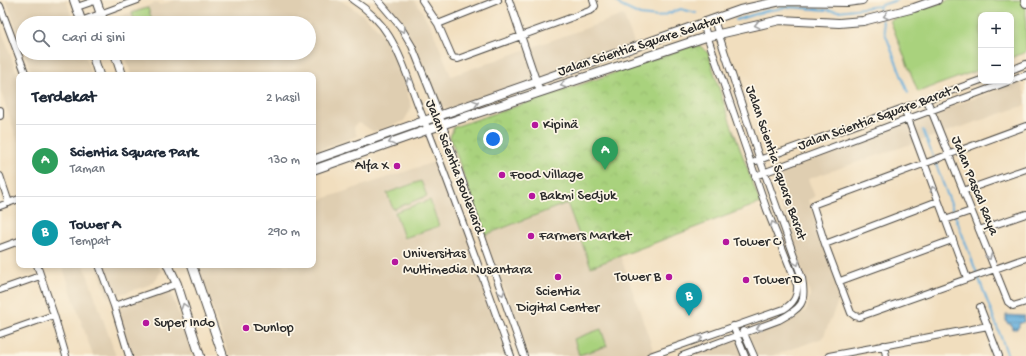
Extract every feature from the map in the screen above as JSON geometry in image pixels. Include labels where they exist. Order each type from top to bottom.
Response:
[{"type":"street","points":[[79,16],[75,3],[97,0],[101,14]]},
{"type":"street","points":[[96,16],[138,0]]},
{"type":"street","name":"Jalan Scientia Boulevard","points":[[353,0],[376,18],[388,35],[398,54],[428,130],[511,356]]},
{"type":"street","name":"Jalan Scientia Boulevard","points":[[378,0],[400,26],[412,46],[439,116],[524,356]]},
{"type":"street","points":[[422,0],[438,24],[450,54],[454,58],[458,59],[592,10],[595,6],[593,0]]},
{"type":"street","points":[[438,24],[498,0]]},
{"type":"street","points":[[509,0],[540,92]]},
{"type":"street","name":"Jalan Scientia Square Selatan","points":[[316,159],[740,10],[781,1],[847,2],[862,0]]},
{"type":"street","name":"Jalan Scientia Square Selatan","points":[[316,169],[442,125],[706,37],[780,20],[839,23],[863,21],[914,8],[936,0]]},
{"type":"street","points":[[0,6],[16,48]]},
{"type":"street","name":"Jalan Scientia Square Barat","points":[[714,20],[760,160],[802,278],[805,291],[804,299],[794,312],[779,320],[744,333]]},
{"type":"street","name":"Jalan Scientia Square Barat","points":[[703,24],[706,37],[755,176],[797,285],[798,294],[790,306],[741,324]]},
{"type":"street","points":[[20,60],[25,72]]},
{"type":"street","points":[[94,60],[98,72]]},
{"type":"street","points":[[117,60],[121,72]]},
{"type":"street","points":[[1014,69],[1026,64]]},
{"type":"street","name":"Jalan Scientia Square Barat 1","points":[[1014,80],[1026,75]]},
{"type":"street","name":"Jalan Scientia Square Barat 1","points":[[751,163],[978,81]]},
{"type":"street","name":"Jalan Scientia Square Barat 1","points":[[755,176],[1003,84]]},
{"type":"street","name":"Jalan Pascal Raya","points":[[927,100],[1008,302],[1015,306],[1026,302]]},
{"type":"street","points":[[904,108],[927,163],[938,201],[948,219],[952,240],[970,277]]},
{"type":"street","points":[[0,110],[0,116]]},
{"type":"street","points":[[1026,126],[948,154],[813,206],[825,244],[852,313],[859,317],[1026,258]]},
{"type":"street","points":[[964,191],[1026,169]]},
{"type":"street","points":[[0,176],[9,203]]},
{"type":"street","points":[[762,194],[771,191]]},
{"type":"street","points":[[0,206],[16,200]]},
{"type":"street","points":[[825,244],[938,201]]},
{"type":"street","points":[[948,219],[971,211]]},
{"type":"street","points":[[979,230],[1026,214]]},
{"type":"street","points":[[840,281],[952,240]]},
{"type":"street","points":[[0,248],[16,242]]},
{"type":"street","points":[[37,268],[54,315],[66,356]]},
{"type":"street","points":[[100,268],[114,306],[129,356]]},
{"type":"street","points":[[169,268],[200,356]]},
{"type":"street","points":[[193,268],[223,356]]},
{"type":"street","points":[[0,290],[40,276]]},
{"type":"street","points":[[114,306],[176,284]]},
{"type":"street","points":[[980,307],[999,356]]},
{"type":"street","points":[[0,334],[54,315]]},
{"type":"street","points":[[650,356],[741,324],[754,356]]},
{"type":"street","points":[[733,326],[744,356]]},
{"type":"street","points":[[829,356],[988,326]]},
{"type":"street","points":[[682,356],[744,333]]},
{"type":"street","points":[[884,345],[886,356]]},
{"type":"shaded area","points":[[6,0],[66,0],[72,16],[16,16],[16,28]]},
{"type":"shaded area","points":[[175,0],[340,0],[363,15],[378,29],[385,39],[394,55],[412,107],[404,121],[374,132],[360,123],[356,124],[354,128],[357,136],[316,151],[316,72],[131,72],[127,60],[316,60],[316,16],[122,16],[158,2],[160,5]]},
{"type":"shaded area","points":[[380,0],[414,0],[433,31],[451,76],[623,15],[635,45],[448,109],[436,103],[414,43]]},
{"type":"shaded area","points":[[0,26],[16,72],[16,135],[0,90]]},
{"type":"shaded area","points":[[27,60],[87,60],[91,72],[31,72]]},
{"type":"shaded area","points":[[1021,82],[1026,99],[1026,105],[808,179],[815,197],[808,200],[841,294],[823,338],[772,356],[691,356],[794,320],[807,309],[810,295],[807,283],[772,178],[777,168]]},
{"type":"shaded area","name":"Universitas Multimedia Nusantara","points":[[440,160],[508,356],[229,356],[199,268],[316,268],[316,201]]},
{"type":"shaded area","points":[[567,203],[591,267],[620,255],[654,352],[642,356],[529,356],[485,235]]},
{"type":"shaded area","points":[[63,268],[85,268],[116,356],[93,356]]},
{"type":"shaded area","points":[[98,268],[160,268],[161,271],[157,278],[149,285],[108,298]]},
{"type":"shaded area","points":[[167,291],[172,295],[193,356],[128,356],[117,307]]},
{"type":"green space","points":[[949,0],[1022,0],[1026,9],[1026,52],[1014,57],[1014,12],[978,12],[978,70],[918,92],[890,20]]},
{"type":"green space","points":[[148,8],[151,16],[133,16],[132,13]]},
{"type":"green space","points":[[692,46],[700,46],[708,53],[727,113],[760,203],[591,267],[567,203],[485,235],[450,137],[454,127]]},
{"type":"green space","points":[[421,181],[427,196],[393,209],[387,193]]},
{"type":"green space","points":[[430,200],[439,226],[404,238],[395,212]]},
{"type":"green space","points":[[601,329],[607,346],[579,355],[574,339]]},
{"type":"water","points":[[1006,315],[1025,316],[1024,322],[1019,324],[1017,329],[1012,329],[1011,324],[1008,324],[1006,321]]},
{"type":"waterway","points":[[615,0],[621,6],[640,15],[658,17],[681,9],[696,13]]},
{"type":"waterway","points":[[736,20],[765,11],[790,7],[839,11],[879,6],[897,0]]},
{"type":"waterway","points":[[879,6],[881,15]]},
{"type":"waterway","points":[[882,19],[885,33],[908,93]]},
{"type":"waterway","points":[[923,130],[1008,356]]},
{"type":"place","name":"Kipinä","points":[[535,125]]},
{"type":"place","name":"Alfa X","points":[[397,166]]},
{"type":"place","name":"Scientia Square Park","points":[[605,170]]},
{"type":"place","name":"Food Village","points":[[502,175]]},
{"type":"place","name":"Bakmi Sedjuk","points":[[532,196]]},
{"type":"place","name":"Farmers Market","points":[[531,236]]},
{"type":"place","name":"Tower C","points":[[726,242]]},
{"type":"place","name":"Universitas Multimedia Nusantara","points":[[395,262]]},
{"type":"place","name":"Scientia Digital Center","points":[[558,277]]},
{"type":"place","name":"Tower B","points":[[669,277]]},
{"type":"place","name":"Tower D","points":[[746,280]]},
{"type":"place","name":"Tower A","points":[[689,316]]},
{"type":"place","name":"Super Indo","points":[[146,323]]},
{"type":"place","name":"Dunlop","points":[[246,328]]}]
